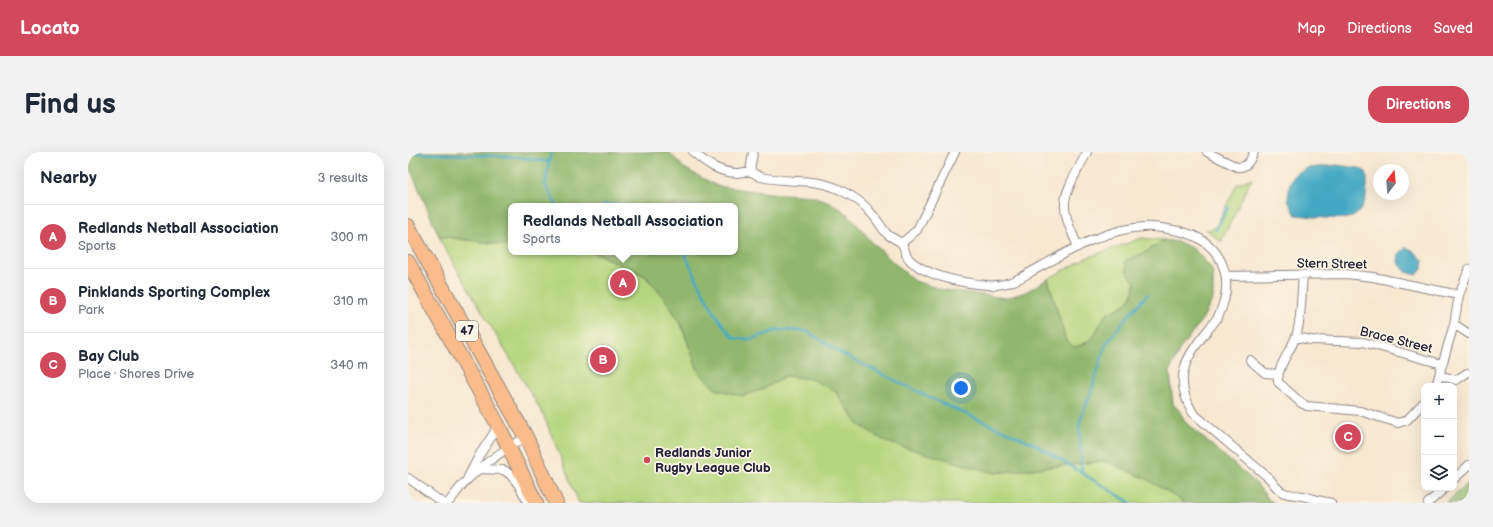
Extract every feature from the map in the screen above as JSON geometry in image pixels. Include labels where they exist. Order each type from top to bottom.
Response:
[{"type":"highway","name":"47","points":[[408,226],[526,437],[556,503]]},
{"type":"highway","name":"47","points":[[408,262],[510,447],[536,503]]},
{"type":"street","points":[[693,152],[705,162],[718,169],[738,173],[750,172],[760,177],[819,183],[835,188],[858,201],[870,210],[888,235],[902,243],[907,257],[913,263],[941,277],[988,285],[1011,284],[1078,247],[1108,234],[1138,227],[1151,227],[1192,235],[1204,240],[1213,249],[1222,262],[1226,276],[1226,288],[1220,313],[1186,360],[1182,386],[1185,401],[1192,413],[1270,479],[1282,492],[1289,495],[1303,496],[1331,503]]},
{"type":"street","points":[[750,172],[753,152]]},
{"type":"street","points":[[902,243],[916,230],[955,152]]},
{"type":"street","points":[[1078,247],[1066,215],[1065,203],[1066,194],[1087,152]]},
{"type":"street","points":[[1207,152],[1243,168],[1248,165],[1254,152]]},
{"type":"street","points":[[1437,383],[1454,324],[1459,296],[1469,269]]},
{"type":"street","name":"Stern Street","points":[[1226,276],[1346,274],[1373,277],[1459,296]]},
{"type":"street","points":[[1303,275],[1296,337],[1278,374],[1278,382],[1301,403],[1307,406],[1360,411],[1398,423],[1407,420],[1421,405]]},
{"type":"street","points":[[1454,324],[1469,334]]},
{"type":"street","name":"Brace Street","points":[[1296,337],[1310,340],[1363,342],[1442,364]]},
{"type":"street","points":[[1250,360],[1265,373],[1278,374]]},
{"type":"street","points":[[1439,375],[1456,380],[1467,373]]},
{"type":"street","points":[[466,482],[480,454],[494,433],[497,423]]},
{"type":"street","points":[[448,503],[466,482],[480,469],[526,437]]},
{"type":"street","points":[[1457,476],[1469,465]]},
{"type":"street","points":[[480,469],[504,470],[507,472],[516,480],[528,503]]},
{"type":"street","points":[[408,478],[443,503]]},
{"type":"street","points":[[1428,503],[1442,491]]},
{"type":"green space","points":[[408,152],[669,152],[684,168],[717,186],[769,193],[812,196],[830,202],[848,214],[872,242],[915,281],[940,289],[1006,298],[1026,292],[1048,279],[1066,341],[1074,347],[1091,339],[1106,315],[1121,307],[1130,298],[1134,291],[1135,282],[1127,272],[1125,261],[1146,252],[1164,240],[1179,242],[1194,249],[1211,268],[1213,275],[1213,298],[1203,318],[1180,349],[1170,371],[1173,404],[1178,409],[1187,424],[1256,483],[1269,500],[1274,503],[1185,503],[1147,479],[1106,461],[994,473],[886,442],[858,424],[835,391],[812,379],[785,376],[764,389],[742,396],[715,389],[698,371],[681,324],[665,299],[645,276],[600,255],[738,255],[738,203],[508,203],[508,246],[439,236],[408,164]]},
{"type":"green space","points":[[1252,178],[1221,242],[1206,229],[1210,230],[1216,226],[1237,184]]},
{"type":"green space","points":[[439,236],[508,246],[508,255],[600,255],[645,276],[665,299],[681,324],[698,371],[764,389],[785,376],[812,379],[835,391],[858,424],[994,473],[1106,461],[1147,479],[1185,503],[579,503],[543,414],[445,249]]},
{"type":"green space","points":[[1142,238],[1164,240],[1146,252],[1125,261],[1127,272],[1135,282],[1134,291],[1130,298],[1121,307],[1106,315],[1090,339],[1081,345],[1074,347],[1066,341],[1048,279],[1086,258]]},
{"type":"green space","points":[[1469,482],[1469,503],[1446,503]]},
{"type":"water","points":[[1337,165],[1359,168],[1366,172],[1366,197],[1363,206],[1355,216],[1340,219],[1296,215],[1288,200],[1289,186],[1295,174],[1308,168]]},
{"type":"water","points":[[1406,247],[1414,251],[1423,260],[1422,269],[1417,275],[1406,272],[1398,262],[1399,254]]},
{"type":"waterway","points":[[551,152],[545,185],[555,203]]},
{"type":"waterway","points":[[408,153],[519,157],[549,162]]},
{"type":"waterway","points":[[1216,230],[1228,207]]},
{"type":"waterway","points":[[685,255],[718,319],[734,338],[751,339],[778,330],[807,331],[842,354],[941,403],[1033,443],[1131,503]]},
{"type":"waterway","points":[[1082,473],[1079,426],[1106,344],[1148,294]]},
{"type":"place","name":"Redlands Netball Association","points":[[623,283]]},
{"type":"place","name":"Pinklands Sporting Complex","points":[[603,360]]},
{"type":"place","name":"Bay Club","points":[[1348,437]]},
{"type":"place","name":"Redlands Junior Rugby League Club","points":[[647,460]]}]
